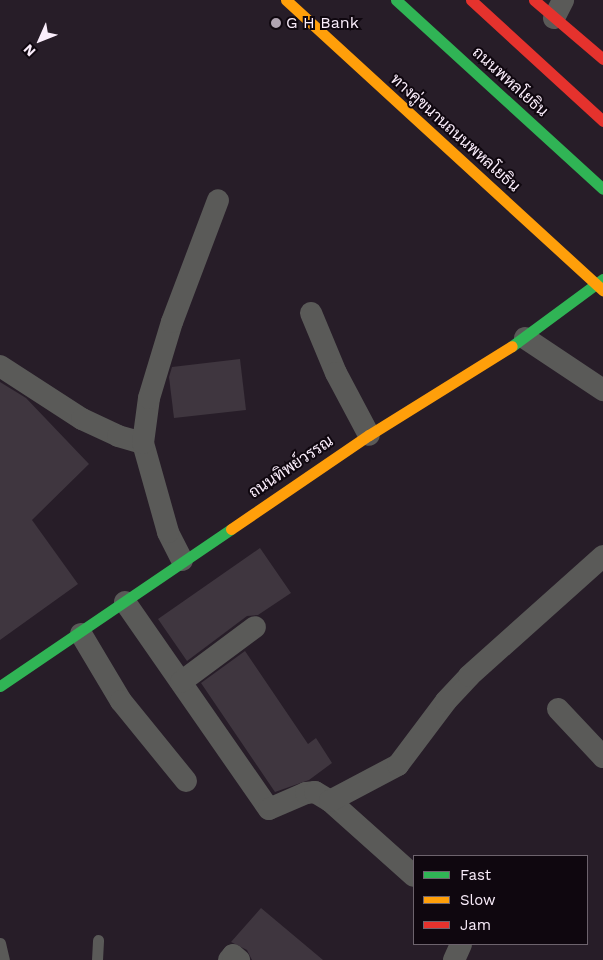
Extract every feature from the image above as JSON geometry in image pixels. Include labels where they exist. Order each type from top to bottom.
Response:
[{"type":"main road","name":"ทางคู่ขนานถนนพหลโยธิน","points":[[286,0],[601,284]]},
{"type":"main road","name":"ถนนพหลโยธิน","points":[[396,0],[603,189]]},
{"type":"main road","name":"ถนนพหลโยธิน","points":[[471,0],[603,121]]},
{"type":"main road","points":[[534,0],[559,9],[603,59]]},
{"type":"main road","name":"ถนนทิพย์วรรณ","points":[[0,686],[81,634],[182,560],[369,435],[525,338],[601,284]]},
{"type":"street","points":[[182,560],[168,532],[143,443],[149,398],[172,322],[218,200]]},
{"type":"street","points":[[311,313],[336,373],[369,435]]},
{"type":"street","points":[[525,338],[603,390]]},
{"type":"street","points":[[0,366],[82,419],[118,436],[143,443]]},
{"type":"street","points":[[330,801],[398,765],[446,701],[469,676],[603,556]]},
{"type":"street","points":[[125,602],[269,809],[315,792],[330,801],[413,875]]},
{"type":"street","points":[[181,682],[255,627]]},
{"type":"street","points":[[81,634],[121,701],[186,781]]},
{"type":"street","points":[[558,709],[600,748]]},
{"type":"street","points":[[454,960],[461,945]]},
{"type":"street","points":[[229,960],[233,955],[239,960]]},
{"type":"lane","points":[[96,960],[98,940]]},
{"type":"lane","points":[[0,943],[4,960]]},
{"type":"building","points":[[240,359],[246,410],[174,418],[169,377],[172,367]]},
{"type":"building","points":[[0,382],[26,398],[89,464],[32,520],[78,584],[0,640]]},
{"type":"building","points":[[260,548],[291,593],[258,615],[247,616],[187,661],[158,619]]},
{"type":"building","points":[[245,651],[308,744],[316,738],[332,763],[309,780],[275,792],[201,683]]},
{"type":"building","points":[[261,908],[323,960],[252,960],[247,950],[231,942]]},
{"type":"traffic: fast","points":[[396,0],[603,189]]},
{"type":"traffic: fast","points":[[512,346],[603,279]]},
{"type":"traffic: fast","points":[[0,686],[231,529]]},
{"type":"traffic: slow","points":[[286,0],[603,290]]},
{"type":"traffic: slow","points":[[231,529],[369,435],[512,346]]},
{"type":"traffic: jam","points":[[471,0],[603,121]]},
{"type":"traffic: jam","points":[[534,0],[603,59]]},
{"type":"place","name":"G H Bank","points":[[276,23]]}]
